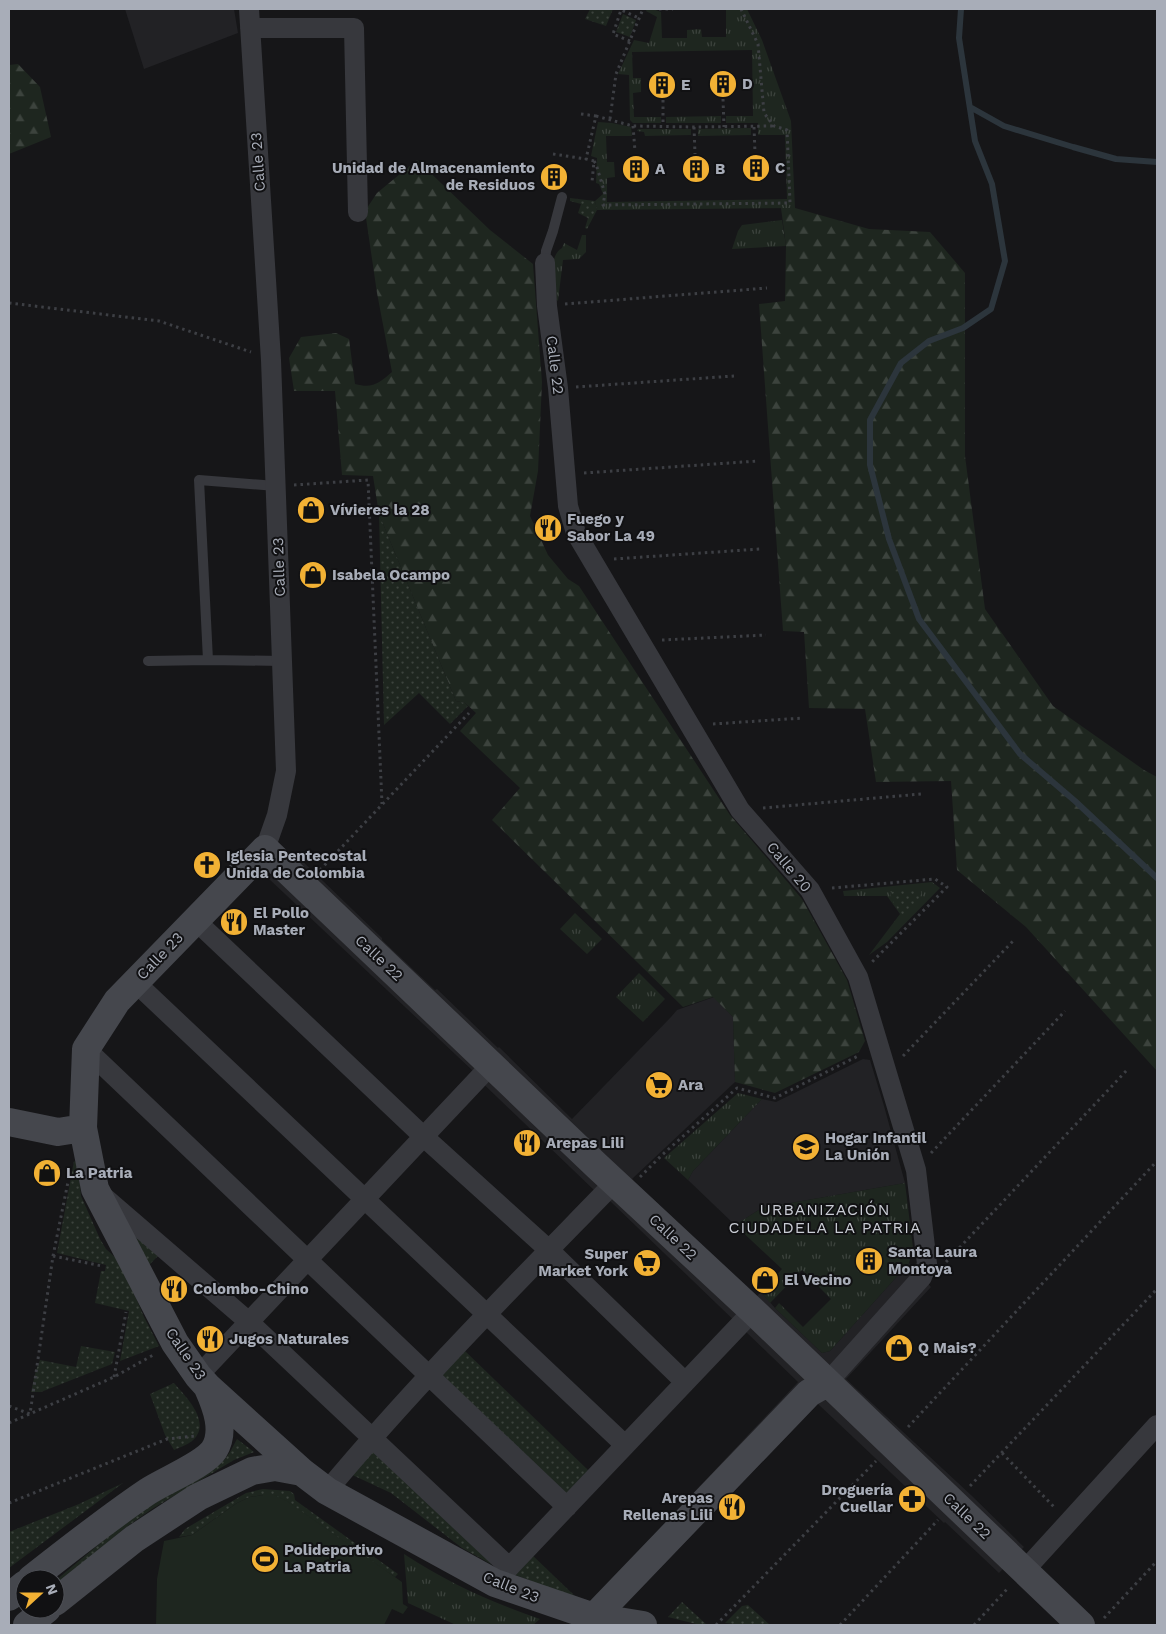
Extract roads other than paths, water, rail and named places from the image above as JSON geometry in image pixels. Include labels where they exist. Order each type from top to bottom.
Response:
[{"type":"main road","name":"Calle 22","points":[[265,849],[753,1311],[1024,1571],[1092,1622]]},
{"type":"main road","name":"Calle 23","points":[[265,849],[117,1001],[86,1049],[83,1128],[95,1189],[175,1343],[203,1381],[302,1472],[327,1491],[594,1617],[643,1625]]},
{"type":"main road","points":[[9,1122],[58,1132],[83,1128]]},
{"type":"main road","points":[[44,1569],[96,1528],[148,1491],[198,1464],[214,1450],[220,1434],[218,1415],[214,1401],[203,1381]]},
{"type":"main road","points":[[594,1617],[809,1393],[827,1383]]},
{"type":"main road","points":[[65,1594],[134,1539],[198,1497],[252,1470],[275,1468],[302,1472]]},
{"type":"street","points":[[249,18],[354,28],[358,212]]},
{"type":"street","name":"Calle 23","points":[[249,18],[271,360],[286,771],[277,815],[265,849]]},
{"type":"street","name":"Calle 22","points":[[545,263],[547,306],[558,388],[568,506],[576,533]]},
{"type":"street","name":"Calle 20","points":[[576,533],[740,810],[810,890],[858,977],[916,1170],[927,1264],[922,1277],[827,1383]]},
{"type":"street","points":[[195,920],[424,1137],[549,1250],[685,1382]]},
{"type":"street","points":[[135,982],[625,1445]]},
{"type":"street","points":[[86,1049],[567,1506]]},
{"type":"street","points":[[203,1381],[249,1322],[492,1064]]},
{"type":"street","points":[[327,1491],[371,1438],[549,1250],[620,1187]]},
{"type":"street","points":[[95,1189],[249,1322],[371,1438],[502,1575],[753,1311]]},
{"type":"street","points":[[1024,1571],[1157,1425]]},
{"type":"lane","name":"Calle 22","points":[[545,263],[546,251],[562,198]]},
{"type":"lane","points":[[208,660],[199,480],[276,486]]},
{"type":"lane","points":[[148,661],[282,661]]},
{"type":"waterway","points":[[961,9],[959,38],[975,141],[992,184],[1005,261],[991,309],[963,328],[929,341],[901,363],[870,420],[870,465],[889,539],[919,619],[1020,754],[1075,801],[1157,878]]},
{"type":"waterway","points":[[970,107],[1004,126],[1073,147],[1116,159],[1157,162]]},
{"type":"place","name":"D","points":[[723,84]]},
{"type":"place","name":"E","points":[[662,85]]},
{"type":"place","name":"C","points":[[756,168]]},
{"type":"place","name":"A","points":[[636,169]]},
{"type":"place","name":"B","points":[[696,169]]},
{"type":"place","name":"Unidad de Almacenamiento de Residuos","points":[[554,177]]},
{"type":"place","name":"Vívieres la 28","points":[[311,510]]},
{"type":"place","name":"Fuego y Sabor La 49","points":[[548,528]]},
{"type":"place","name":"Isabela Ocampo","points":[[313,575]]},
{"type":"place","name":"Iglesia Pentecostal Unida de Colombia","points":[[207,865]]},
{"type":"place","name":"El Pollo Master","points":[[234,922]]},
{"type":"place","name":"Ara","points":[[659,1085]]},
{"type":"place","name":"Arepas Lili","points":[[527,1143]]},
{"type":"place","name":"Hogar Infantil La Unión","points":[[806,1147]]},
{"type":"place","name":"La Patria","points":[[47,1173]]},
{"type":"place","name":"Santa Laura Montoya","points":[[869,1261]]},
{"type":"place","name":"Super Market York","points":[[647,1263]]},
{"type":"place","name":"El Vecino","points":[[765,1280]]},
{"type":"place","name":"Colombo-Chino","points":[[174,1289]]},
{"type":"place","name":"Jugos Naturales","points":[[210,1339]]},
{"type":"place","name":"Q Mais?","points":[[899,1348]]},
{"type":"place","name":"Droguería Cuellar","points":[[912,1499]]},
{"type":"place","name":"Arepas Rellenas Lili","points":[[732,1507]]},
{"type":"place","name":"Polideportivo La Patria","points":[[265,1559]]},
{"type":"district","name":"URBANIZACIÓN CIUDADELA LA PATRIA","points":[[825,1218]]}]
